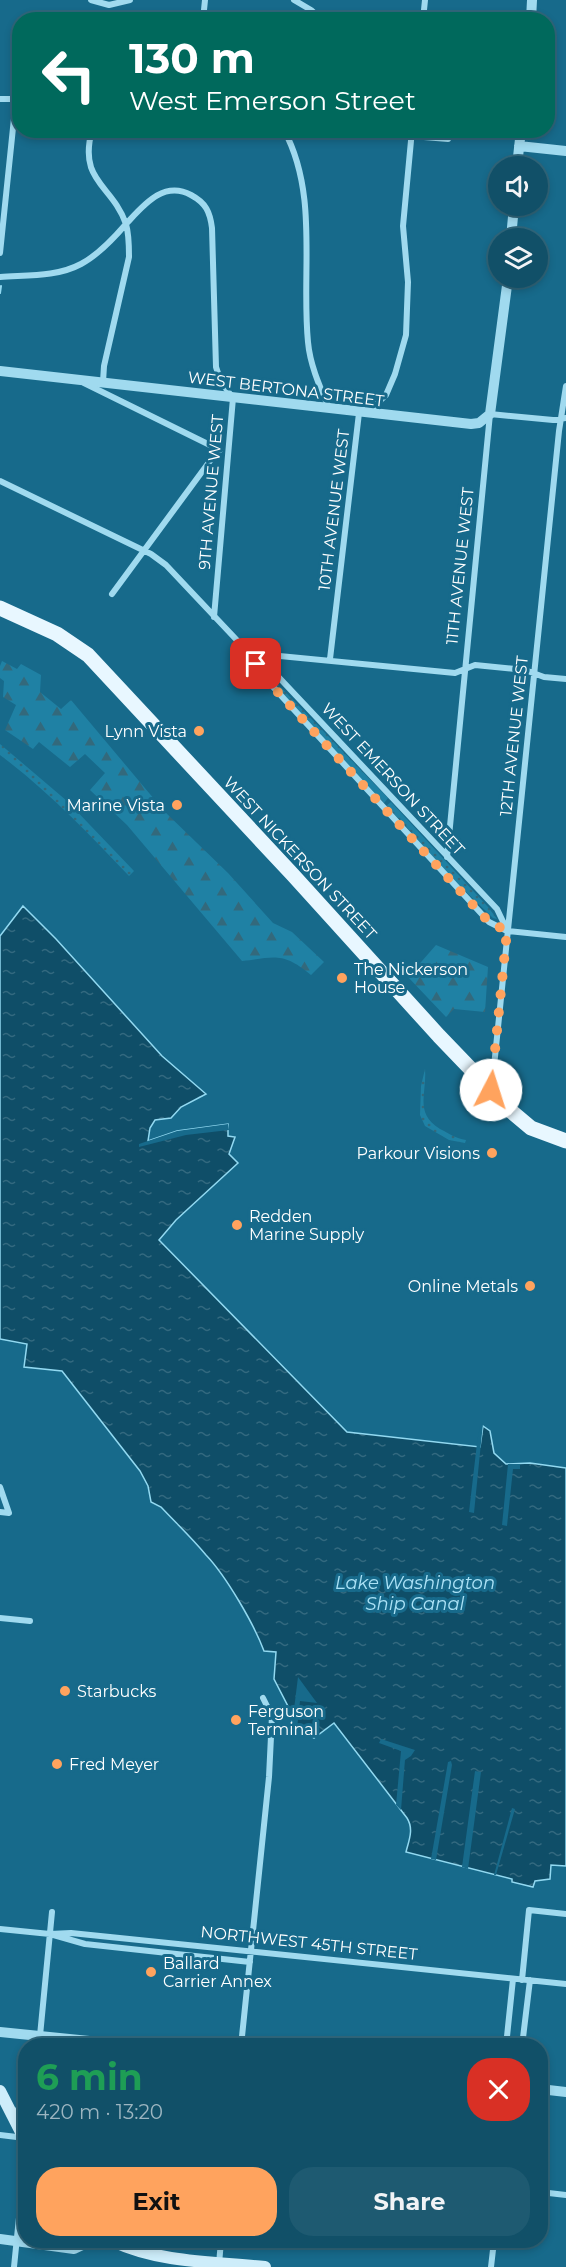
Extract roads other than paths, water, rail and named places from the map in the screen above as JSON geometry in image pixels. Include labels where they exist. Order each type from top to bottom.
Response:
[{"type":"main road","name":"WEST NICKERSON STREET","points":[[0,608],[57,634],[88,655],[491,1090],[531,1128],[566,1141]]},
{"type":"main road","points":[[0,2091],[18,2126]]},
{"type":"main road","points":[[130,2248],[219,2264],[265,2267]]},
{"type":"street","points":[[91,0],[109,5],[130,0]]},
{"type":"street","points":[[294,0],[313,12]]},
{"type":"street","points":[[0,254],[13,138]]},
{"type":"street","points":[[90,138],[88,150],[91,167],[97,181],[113,200],[126,225],[129,257],[104,366],[103,382]]},
{"type":"street","points":[[288,138],[294,151],[305,195],[308,343],[314,369],[329,409]]},
{"type":"street","name":"10TH AVENUE WEST","points":[[330,659],[359,412],[372,408],[386,395],[395,374],[406,335],[408,282],[403,226],[412,138]]},
{"type":"street","points":[[442,138],[448,139]]},
{"type":"street","points":[[518,156],[520,138]]},
{"type":"street","points":[[519,146],[566,151]]},
{"type":"street","name":"9TH AVENUE WEST","points":[[126,225],[140,207],[156,195],[171,191],[188,193],[198,199],[210,213],[216,367],[221,382],[233,398],[214,617]]},
{"type":"street","points":[[0,277],[62,272],[81,264],[96,253],[126,225]]},
{"type":"street","name":"11TH AVENUE WEST","points":[[447,857],[490,414],[507,288]]},
{"type":"street","name":"WEST BERTONA STREET","points":[[0,371],[471,424],[479,423],[490,414],[553,420],[564,418]]},
{"type":"street","points":[[75,379],[218,450],[227,451]]},
{"type":"street","name":"12TH AVENUE WEST","points":[[491,1090],[566,386]]},
{"type":"street","points":[[112,594],[218,450]]},
{"type":"street","name":"WEST EMERSON STREET","points":[[0,481],[143,550],[166,564],[249,653],[271,669],[497,909],[507,931]]},
{"type":"street","points":[[249,653],[330,659],[455,673],[475,665],[566,679]]},
{"type":"street","name":"WEST EMERSON STREET","points":[[249,653],[262,675],[489,922],[507,931],[566,937]]},
{"type":"street","points":[[0,1487],[9,1513],[0,1512]]},
{"type":"street","points":[[0,1618],[30,1622]]},
{"type":"street","points":[[242,2038],[269,1777],[273,1716],[263,1698]]},
{"type":"street","points":[[522,1980],[529,1910],[566,1914]]},
{"type":"street","points":[[39,2038],[52,1912]]},
{"type":"street","name":"NORTHWEST 45TH STREET","points":[[0,1929],[50,1935],[85,1944],[250,1962]]},
{"type":"street","name":"NORTHWEST 45TH STREET","points":[[50,1935],[71,1933],[566,1984]]},
{"type":"street","points":[[507,2038],[513,1979]]},
{"type":"street","points":[[523,2038],[531,1980]]},
{"type":"street","points":[[0,2032],[26,2038]]},
{"type":"street","points":[[548,2090],[566,2092]]},
{"type":"street","points":[[11,2114],[18,2110]]},
{"type":"street","points":[[0,2135],[18,2138]]},
{"type":"street","points":[[548,2193],[566,2195]]},
{"type":"street","points":[[14,2267],[18,2220]]},
{"type":"street","points":[[0,2239],[16,2241]]},
{"type":"street","points":[[219,2264],[220,2248]]},
{"type":"street","points":[[491,2267],[493,2248]]},
{"type":"water","name":"Lake Washington Ship Canal","points":[[23,906],[162,1056],[206,1094],[181,1107],[171,1118],[155,1120],[150,1128],[148,1141],[177,1131],[228,1124],[228,1136],[235,1137],[229,1154],[238,1163],[176,1220],[159,1240],[347,1432],[480,1447],[483,1426],[490,1431],[494,1453],[506,1464],[530,1463],[566,1468],[566,1866],[551,1865],[550,1879],[535,1881],[533,1887],[512,1882],[512,1879],[406,1852],[411,1830],[407,1818],[334,1723],[314,1738],[292,1725],[292,1714],[274,1679],[276,1652],[264,1651],[247,1614],[231,1587],[195,1543],[161,1507],[151,1502],[148,1486],[140,1471],[62,1371],[24,1367],[27,1344],[0,1339],[0,936]]},
{"type":"waterway","points":[[0,293],[1,286]]},
{"type":"place","name":"Lynn Vista","points":[[199,731]]},
{"type":"place","name":"Marine Vista","points":[[177,805]]},
{"type":"place","name":"The Nickerson House","points":[[342,978]]},
{"type":"place","name":"Parkour Visions","points":[[492,1153]]},
{"type":"place","name":"Redden Marine Supply","points":[[237,1225]]},
{"type":"place","name":"Online Metals","points":[[530,1286]]},
{"type":"place","name":"Starbucks","points":[[65,1691]]},
{"type":"place","name":"Ferguson Terminal","points":[[236,1720]]},
{"type":"place","name":"Fred Meyer","points":[[57,1764]]},
{"type":"place","name":"Ballard Carrier Annex","points":[[151,1972]]}]
